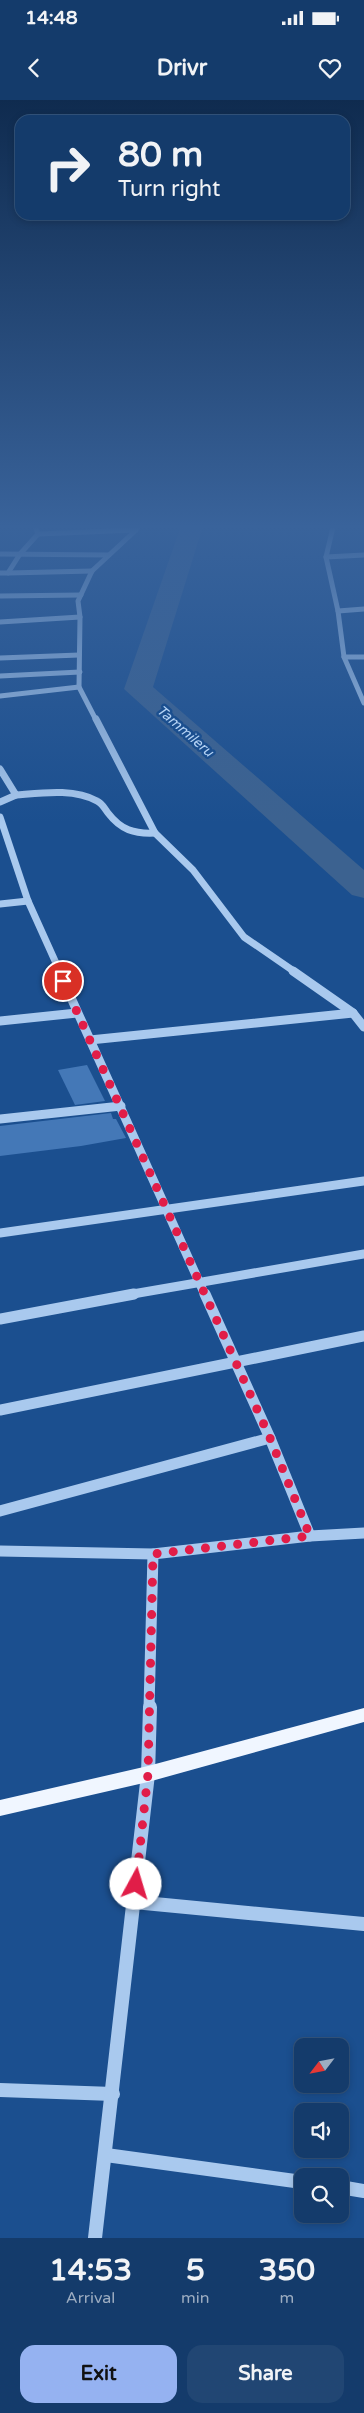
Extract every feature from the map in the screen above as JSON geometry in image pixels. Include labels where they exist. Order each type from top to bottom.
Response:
[{"type":"main road","points":[[0,1808],[148,1774],[364,1715]]},
{"type":"street","points":[[80,623],[79,687],[155,833],[193,870],[244,937],[353,1013],[364,1027]]},
{"type":"street","points":[[340,623],[344,658],[354,676],[364,703]]},
{"type":"street","points":[[0,658],[79,654]]},
{"type":"street","points":[[344,658],[364,657]]},
{"type":"street","points":[[0,676],[80,672]]},
{"type":"street","points":[[0,696],[79,687]]},
{"type":"street","points":[[0,768],[16,795]]},
{"type":"street","points":[[0,802],[16,795],[60,792],[86,797],[100,802],[114,821],[131,834],[155,833]]},
{"type":"street","points":[[0,817],[28,901],[237,1363],[310,1536]]},
{"type":"street","points":[[0,904],[28,901]]},
{"type":"street","points":[[0,1021],[78,1013]]},
{"type":"street","points":[[90,1040],[353,1013]]},
{"type":"street","points":[[0,1119],[120,1106]]},
{"type":"street","points":[[0,1233],[364,1181]]},
{"type":"street","points":[[0,1319],[200,1281],[364,1254]]},
{"type":"street","points":[[0,1410],[364,1336]]},
{"type":"street","points":[[0,1511],[270,1438]]},
{"type":"street","points":[[0,1551],[153,1554],[310,1536],[364,1533]]},
{"type":"street","points":[[95,2238],[113,2094],[148,1774],[153,1554]]},
{"type":"street","points":[[134,1902],[364,1924]]},
{"type":"street","points":[[0,2090],[113,2094]]},
{"type":"street","points":[[106,2155],[294,2181]]},
{"type":"street","points":[[349,2188],[364,2191]]},
{"type":"building","points":[[87,1065],[105,1101],[75,1105],[58,1070]]},
{"type":"building","points":[[111,1113],[126,1138],[81,1146],[0,1156],[0,1126]]},
{"type":"waterway","name":"Tammileru","points":[[160,623],[138,689],[364,888]]},
{"type":"route","points":[[63,981],[270,1438],[310,1536],[153,1554],[148,1774],[136,1884]]}]
